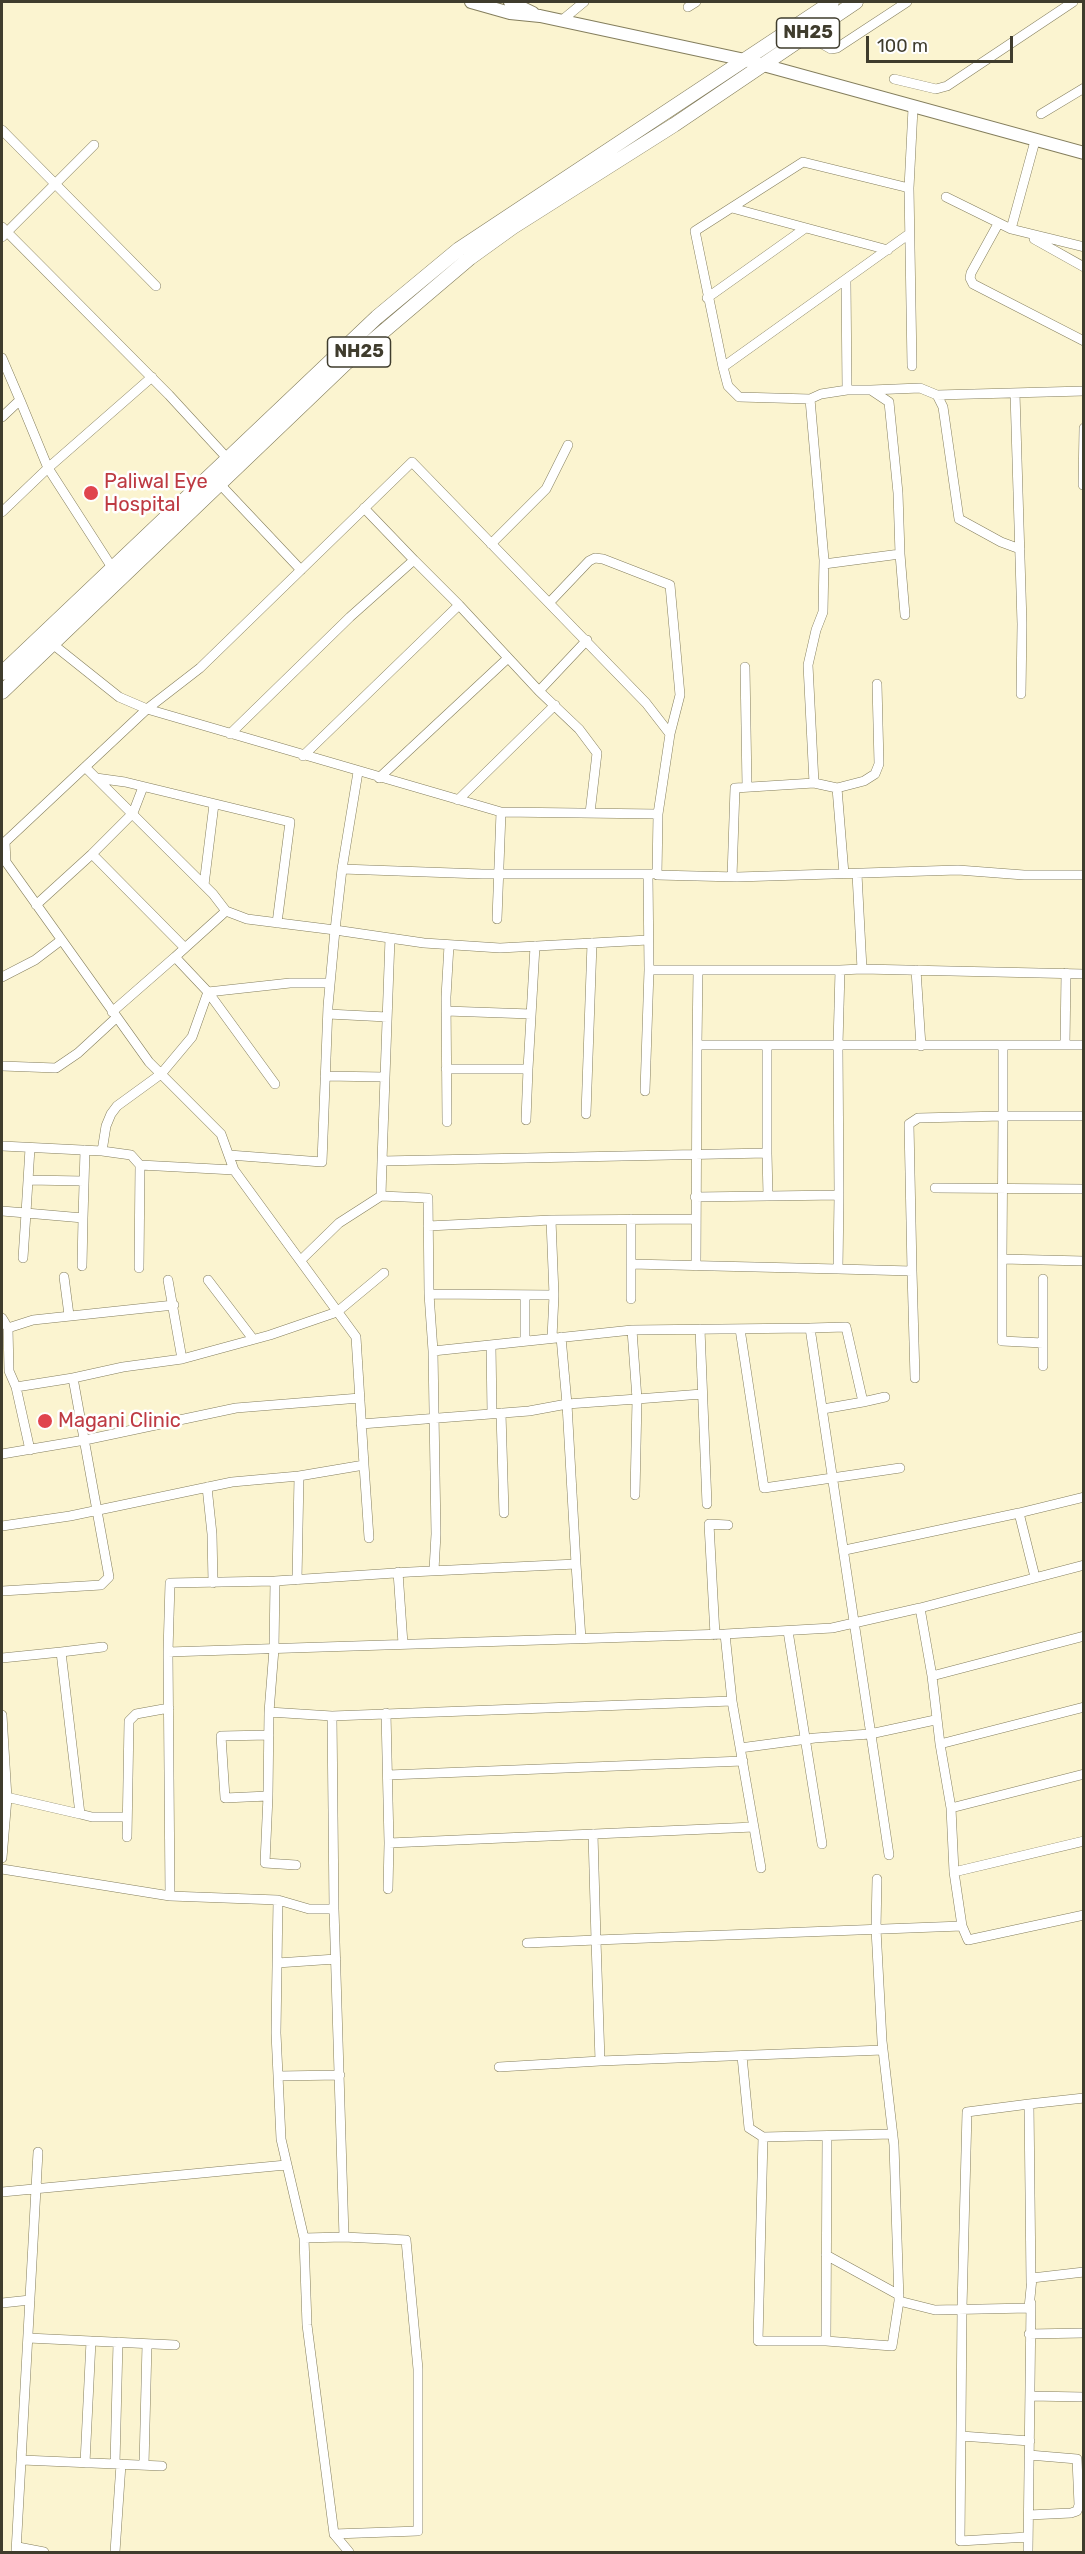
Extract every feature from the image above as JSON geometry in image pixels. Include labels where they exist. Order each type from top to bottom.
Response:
[{"type":"main road","points":[[471,2],[514,5],[540,16],[745,60],[1083,153]]},
{"type":"main road","name":"NH25","points":[[2,673],[47,639],[215,478],[227,458],[377,317],[459,249],[832,2]]},
{"type":"main road","name":"NH25","points":[[2,692],[47,639],[113,569],[345,364],[470,258],[513,227],[674,125],[856,2]]},
{"type":"street","points":[[561,21],[584,2]]},
{"type":"street","points":[[813,30],[824,45],[831,49],[837,48],[907,2]]},
{"type":"street","points":[[894,79],[936,89],[947,86],[1073,2]]},
{"type":"street","points":[[1041,114],[1083,88]]},
{"type":"street","points":[[912,366],[909,188],[913,108]]},
{"type":"street","points":[[2,130],[156,286]]},
{"type":"street","points":[[1011,229],[1035,141]]},
{"type":"street","points":[[94,145],[56,185],[3,232],[152,377],[227,458]]},
{"type":"street","points":[[909,188],[803,162],[695,231],[707,298],[728,386],[739,397],[810,399],[821,394],[847,390],[920,388],[937,395],[1083,391]]},
{"type":"street","points":[[946,197],[1011,229],[1083,247]]},
{"type":"street","points":[[732,208],[888,250]]},
{"type":"street","points":[[998,224],[971,273],[970,278],[973,284],[1083,341]]},
{"type":"street","points":[[707,298],[804,229]]},
{"type":"street","points":[[723,367],[909,234]]},
{"type":"street","points":[[1027,234],[1083,267]]},
{"type":"street","points":[[846,280],[847,390]]},
{"type":"street","points":[[2,358],[48,468],[113,569]]},
{"type":"street","points":[[2,512],[48,468],[152,377]]},
{"type":"street","points":[[870,390],[888,402],[898,493],[905,615]]},
{"type":"street","points":[[1015,393],[1022,624],[1021,694]]},
{"type":"street","points":[[937,395],[943,407],[959,519],[1001,542],[1020,549]]},
{"type":"street","points":[[810,399],[824,564],[823,612],[816,630],[808,665],[814,783]]},
{"type":"street","points":[[2,417],[20,400]]},
{"type":"street","points":[[1083,428],[1083,485]]},
{"type":"street","points":[[491,544],[546,489],[568,445]]},
{"type":"street","points":[[369,1538],[356,1337],[234,1170],[221,1134],[149,1062],[60,941],[6,862],[5,842],[147,709],[200,668],[412,462],[587,640],[646,703],[670,734]]},
{"type":"street","points":[[215,478],[301,570]]},
{"type":"street","points":[[364,508],[539,691],[579,729],[597,753],[590,813]]},
{"type":"street","points":[[824,564],[900,554]]},
{"type":"street","points":[[550,602],[589,561],[595,558],[670,585],[680,695],[670,734],[658,814],[648,940],[645,1091]]},
{"type":"street","points":[[230,734],[350,617],[414,560]]},
{"type":"street","points":[[303,756],[459,605]]},
{"type":"street","points":[[47,639],[119,696],[147,709],[358,772],[501,812],[658,814]]},
{"type":"street","points":[[539,691],[587,640]]},
{"type":"street","points":[[379,778],[508,658]]},
{"type":"street","points":[[745,667],[747,787]]},
{"type":"street","points":[[732,877],[735,788],[814,783],[837,788],[864,781],[875,774],[879,764],[877,684]]},
{"type":"street","points":[[458,800],[555,705]]},
{"type":"street","points":[[85,767],[204,885],[226,910],[247,919],[449,945],[500,948],[648,940]]},
{"type":"street","points":[[229,1155],[322,1162],[330,984],[342,869],[358,772]]},
{"type":"street","points":[[96,778],[290,822],[277,923]]},
{"type":"street","points":[[36,905],[133,813],[143,787]]},
{"type":"street","points":[[837,788],[844,874]]},
{"type":"street","points":[[204,885],[214,804]]},
{"type":"street","points":[[497,919],[501,812]]},
{"type":"street","points":[[92,854],[185,948]]},
{"type":"street","points":[[342,869],[732,877],[958,870],[1024,875],[1083,875]]},
{"type":"street","points":[[857,874],[862,969]]},
{"type":"street","points":[[2,1066],[56,1068],[78,1053],[114,1015],[226,910]]},
{"type":"street","points":[[381,1196],[390,938]]},
{"type":"street","points":[[2,977],[35,960],[60,941]]},
{"type":"street","points":[[586,1114],[592,943]]},
{"type":"street","points":[[447,1122],[446,1011],[449,945]]},
{"type":"street","points":[[526,1120],[535,946]]},
{"type":"street","points":[[175,957],[208,992],[275,1084]]},
{"type":"street","points":[[648,970],[862,969],[1083,974]]},
{"type":"street","points":[[696,1266],[698,970]]},
{"type":"street","points":[[838,1269],[840,970]]},
{"type":"street","points":[[916,970],[921,1046]]},
{"type":"street","points":[[1065,1045],[1066,973]]},
{"type":"street","points":[[208,992],[290,983],[330,984]]},
{"type":"street","points":[[102,1151],[106,1126],[111,1114],[117,1106],[161,1074],[192,1036],[208,992]]},
{"type":"street","points":[[446,1011],[531,1014]]},
{"type":"street","points":[[328,1014],[387,1017]]},
{"type":"street","points":[[697,1045],[1083,1046]]},
{"type":"street","points":[[767,1045],[768,1196]]},
{"type":"street","points":[[1003,1045],[1002,1341],[1043,1343]]},
{"type":"street","points":[[446,1069],[528,1069]]},
{"type":"street","points":[[325,1076],[385,1077]]},
{"type":"street","points":[[915,1378],[909,1124],[918,1118],[1083,1116]]},
{"type":"street","points":[[2,1146],[102,1151],[131,1155],[140,1165],[139,1268]]},
{"type":"street","points":[[23,1258],[30,1148]]},
{"type":"street","points":[[82,1266],[85,1150]]},
{"type":"street","points":[[381,1161],[767,1153]]},
{"type":"street","points":[[140,1165],[234,1170]]},
{"type":"street","points":[[28,1180],[84,1181]]},
{"type":"street","points":[[935,1188],[1083,1189]]},
{"type":"street","points":[[695,1197],[839,1195]]},
{"type":"street","points":[[301,1260],[339,1223],[381,1196],[428,1198],[429,1294],[435,1418],[434,1570]]},
{"type":"street","points":[[2,1211],[83,1218]]},
{"type":"street","points":[[631,1219],[631,1299]]},
{"type":"street","points":[[428,1226],[551,1220],[696,1219]]},
{"type":"street","points":[[551,1220],[557,1337],[567,1404],[581,1639]]},
{"type":"street","points":[[1002,1259],[1083,1261]]},
{"type":"street","points":[[631,1264],[912,1271]]},
{"type":"street","points":[[16,1387],[123,1367],[182,1359],[253,1339],[338,1312],[384,1273]]},
{"type":"street","points":[[64,1277],[69,1315]]},
{"type":"street","points":[[1043,1279],[1043,1366]]},
{"type":"street","points":[[168,1280],[182,1359]]},
{"type":"street","points":[[207,1280],[253,1339]]},
{"type":"street","points":[[429,1294],[554,1295]]},
{"type":"street","points":[[525,1295],[525,1341]]},
{"type":"street","points":[[8,1328],[33,1320],[69,1315],[174,1305]]},
{"type":"street","points":[[2,1318],[8,1328],[9,1371],[16,1387],[30,1450]]},
{"type":"street","points":[[433,1351],[632,1330],[846,1327],[863,1402]]},
{"type":"street","points":[[810,1328],[889,1855]]},
{"type":"street","points":[[700,1329],[707,1504]]},
{"type":"street","points":[[740,1329],[765,1488],[834,1480],[900,1468]]},
{"type":"street","points":[[632,1330],[637,1399],[635,1495]]},
{"type":"street","points":[[490,1345],[504,1513]]},
{"type":"street","points":[[2,1591],[101,1585],[109,1577],[73,1378]]},
{"type":"street","points":[[361,1424],[497,1413],[567,1404],[702,1394]]},
{"type":"street","points":[[823,1409],[885,1397]]},
{"type":"street","points":[[2,1454],[85,1440],[237,1408],[360,1398]]},
{"type":"street","points":[[2,1526],[97,1510],[232,1482],[299,1476],[364,1465]]},
{"type":"street","points":[[297,1580],[299,1476]]},
{"type":"street","points":[[207,1487],[212,1534],[213,1583]]},
{"type":"street","points":[[845,1550],[1019,1514],[1083,1497]]},
{"type":"street","points":[[1019,1514],[1035,1577]]},
{"type":"street","points":[[728,1525],[709,1524],[720,1634],[761,1868]]},
{"type":"street","points":[[170,1896],[168,1652],[170,1583],[297,1580],[398,1572],[576,1564]]},
{"type":"street","points":[[168,1652],[720,1634],[832,1628],[920,1608],[1083,1564]]},
{"type":"street","points":[[398,1572],[402,1644]]},
{"type":"street","points":[[275,1581],[265,1863],[296,1865]]},
{"type":"street","points":[[920,1608],[932,1676],[935,1720],[951,1808],[954,1872],[962,1926],[968,1940],[1083,1915]]},
{"type":"street","points":[[788,1631],[822,1844]]},
{"type":"street","points":[[932,1676],[1083,1636]]},
{"type":"street","points":[[2,1658],[103,1647]]},
{"type":"street","points":[[61,1652],[80,1814]]},
{"type":"street","points":[[269,1712],[332,1716],[732,1701]]},
{"type":"street","points":[[940,1744],[1083,1707]]},
{"type":"street","points":[[127,1837],[129,1721],[136,1714],[169,1708]]},
{"type":"street","points":[[386,1713],[388,1889]]},
{"type":"street","points":[[2,1715],[4,1797],[2,1857]]},
{"type":"street","points":[[332,1716],[334,1909],[344,2237]]},
{"type":"street","points":[[740,1748],[870,1734],[935,1720]]},
{"type":"street","points":[[268,1796],[225,1798],[221,1736],[269,1735]]},
{"type":"street","points":[[388,1775],[743,1761]]},
{"type":"street","points":[[951,1808],[1083,1774]]},
{"type":"street","points":[[4,1797],[92,1817],[127,1817]]},
{"type":"street","points":[[389,1843],[754,1827]]},
{"type":"street","points":[[593,1834],[600,2061]]},
{"type":"street","points":[[954,1872],[1083,1841]]},
{"type":"street","points":[[2,1869],[170,1896],[278,1900],[309,1909],[334,1909]]},
{"type":"street","points":[[763,2137],[758,2341],[826,2341],[892,2346],[899,2298],[893,2134],[883,2050],[876,1929],[877,1879]]},
{"type":"street","points":[[278,1900],[278,2076],[281,2139],[304,2238],[307,2325],[334,2534],[349,2553]]},
{"type":"street","points":[[527,1943],[962,1926]]},
{"type":"street","points":[[277,1963],[336,1959]]},
{"type":"street","points":[[499,2067],[883,2050]]},
{"type":"street","points":[[742,2056],[749,2128],[763,2137],[893,2134]]},
{"type":"street","points":[[278,2076],[340,2075]]},
{"type":"street","points":[[960,2553],[962,2308],[967,2112],[1083,2098]]},
{"type":"street","points":[[826,2255],[899,2298],[925,2309],[1029,2308],[1031,2301],[1029,2104]]},
{"type":"street","points":[[826,2341],[827,2136]]},
{"type":"street","points":[[38,2152],[17,2550],[44,2553]]},
{"type":"street","points":[[2,2192],[286,2164]]},
{"type":"street","points":[[304,2238],[406,2240],[418,2369],[418,2532],[334,2534]]},
{"type":"street","points":[[1028,2553],[1029,2334],[1032,2278],[1083,2272]]},
{"type":"street","points":[[2,2303],[30,2300]]},
{"type":"street","points":[[1029,2334],[1083,2333]]},
{"type":"street","points":[[28,2338],[175,2345]]},
{"type":"street","points":[[85,2463],[91,2341]]},
{"type":"street","points":[[115,2553],[118,2342]]},
{"type":"street","points":[[144,2465],[147,2344]]},
{"type":"street","points":[[1030,2396],[1083,2397]]},
{"type":"street","points":[[961,2436],[1030,2441]]},
{"type":"street","points":[[1029,2455],[1077,2459],[1079,2495],[1078,2508],[1074,2512],[1029,2515]]},
{"type":"street","points":[[22,2460],[162,2466]]},
{"type":"street","points":[[960,2541],[1028,2537]]},
{"type":"place","name":"Paliwal Eye Hospital","points":[[91,493]]},
{"type":"place","name":"Magani Clinic","points":[[45,1421]]}]
